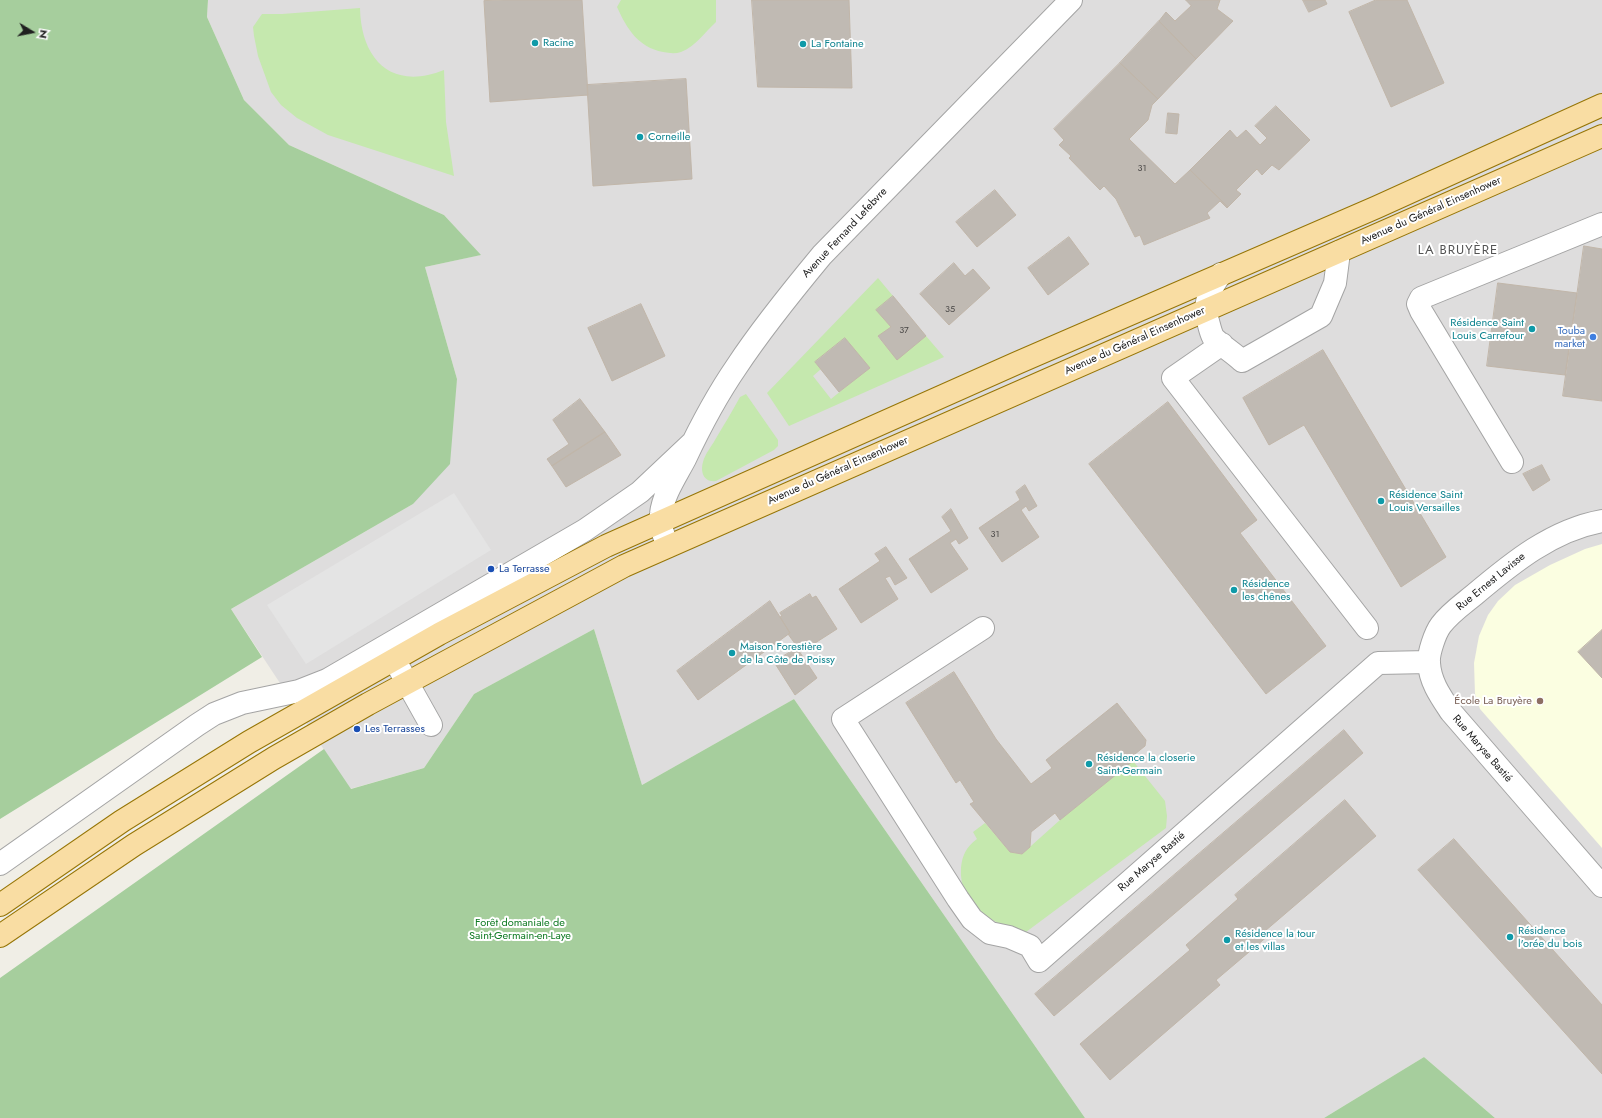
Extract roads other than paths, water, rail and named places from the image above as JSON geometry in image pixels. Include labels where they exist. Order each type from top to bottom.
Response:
[{"type":"main road","points":[[0,905],[122,821],[248,742],[351,674],[394,658],[584,557],[660,521],[1221,274],[1377,207],[1602,105]]},
{"type":"main road","name":"Avenue du Général Einsenhower","points":[[0,936],[141,841],[274,758],[370,702],[606,575],[668,546],[1602,136]]},
{"type":"street","name":"Avenue Fernand Lefebvre","points":[[660,521],[668,491],[692,443],[737,366],[822,255],[1071,0]]},
{"type":"street","points":[[1512,462],[1418,304],[1421,298],[1602,224]]},
{"type":"street","points":[[1221,274],[1208,294],[1205,310],[1214,337],[1242,361],[1321,316],[1335,283],[1338,252]]},
{"type":"street","points":[[1222,344],[1173,378],[1367,628]]},
{"type":"street","points":[[0,864],[214,714],[242,703],[312,687],[327,680],[351,674],[431,621],[585,530],[640,492],[692,443]]},
{"type":"street","points":[[660,521],[668,546]]},
{"type":"street","name":"Rue Ernest Lavisse","points":[[1429,662],[1433,642],[1440,626],[1454,612],[1504,570],[1530,551],[1550,540],[1576,528],[1602,521]]},
{"type":"street","points":[[535,559],[584,557]]},
{"type":"street","points":[[431,621],[394,658],[431,725]]},
{"type":"street","name":"Rue Maryse Bastié","points":[[983,628],[843,719],[972,919],[990,933],[1009,937],[1030,946],[1039,961],[1378,663],[1429,662],[1432,680],[1438,694],[1451,712],[1602,886]]},
{"type":"street","points":[[351,674],[370,702]]},
{"type":"place","name":"Racine","points":[[535,43]]},
{"type":"place","name":"La Fontaine","points":[[803,44]]},
{"type":"place","name":"Corneille","points":[[640,137]]},
{"type":"place","name":"Résidence Saint Louis Carrefour","points":[[1532,329]]},
{"type":"place","name":"Touba market","points":[[1593,337]]},
{"type":"place","name":"Résidence Saint Louis Versailles","points":[[1381,501]]},
{"type":"place","name":"La Terrasse","points":[[491,569]]},
{"type":"place","name":"Résidence les chênes","points":[[1234,590]]},
{"type":"place","name":"Maison Forestière de la Côte de Poissy","points":[[732,653]]},
{"type":"place","name":"École La Bruyère","points":[[1540,701]]},
{"type":"place","name":"Les Terrasses","points":[[357,729]]},
{"type":"place","name":"Résidence la closerie Saint-Germain","points":[[1089,764]]},
{"type":"place","name":"Résidence l'orée du bois","points":[[1510,937]]},
{"type":"place","name":"Résidence la tour et les villas","points":[[1227,940]]},
{"type":"district","name":"LA BRUYÈRE","points":[[1458,251]]},
{"type":"park label","name":"Forêt domaniale de Saint-Germain-en-Laye","points":[[520,929]]}]
